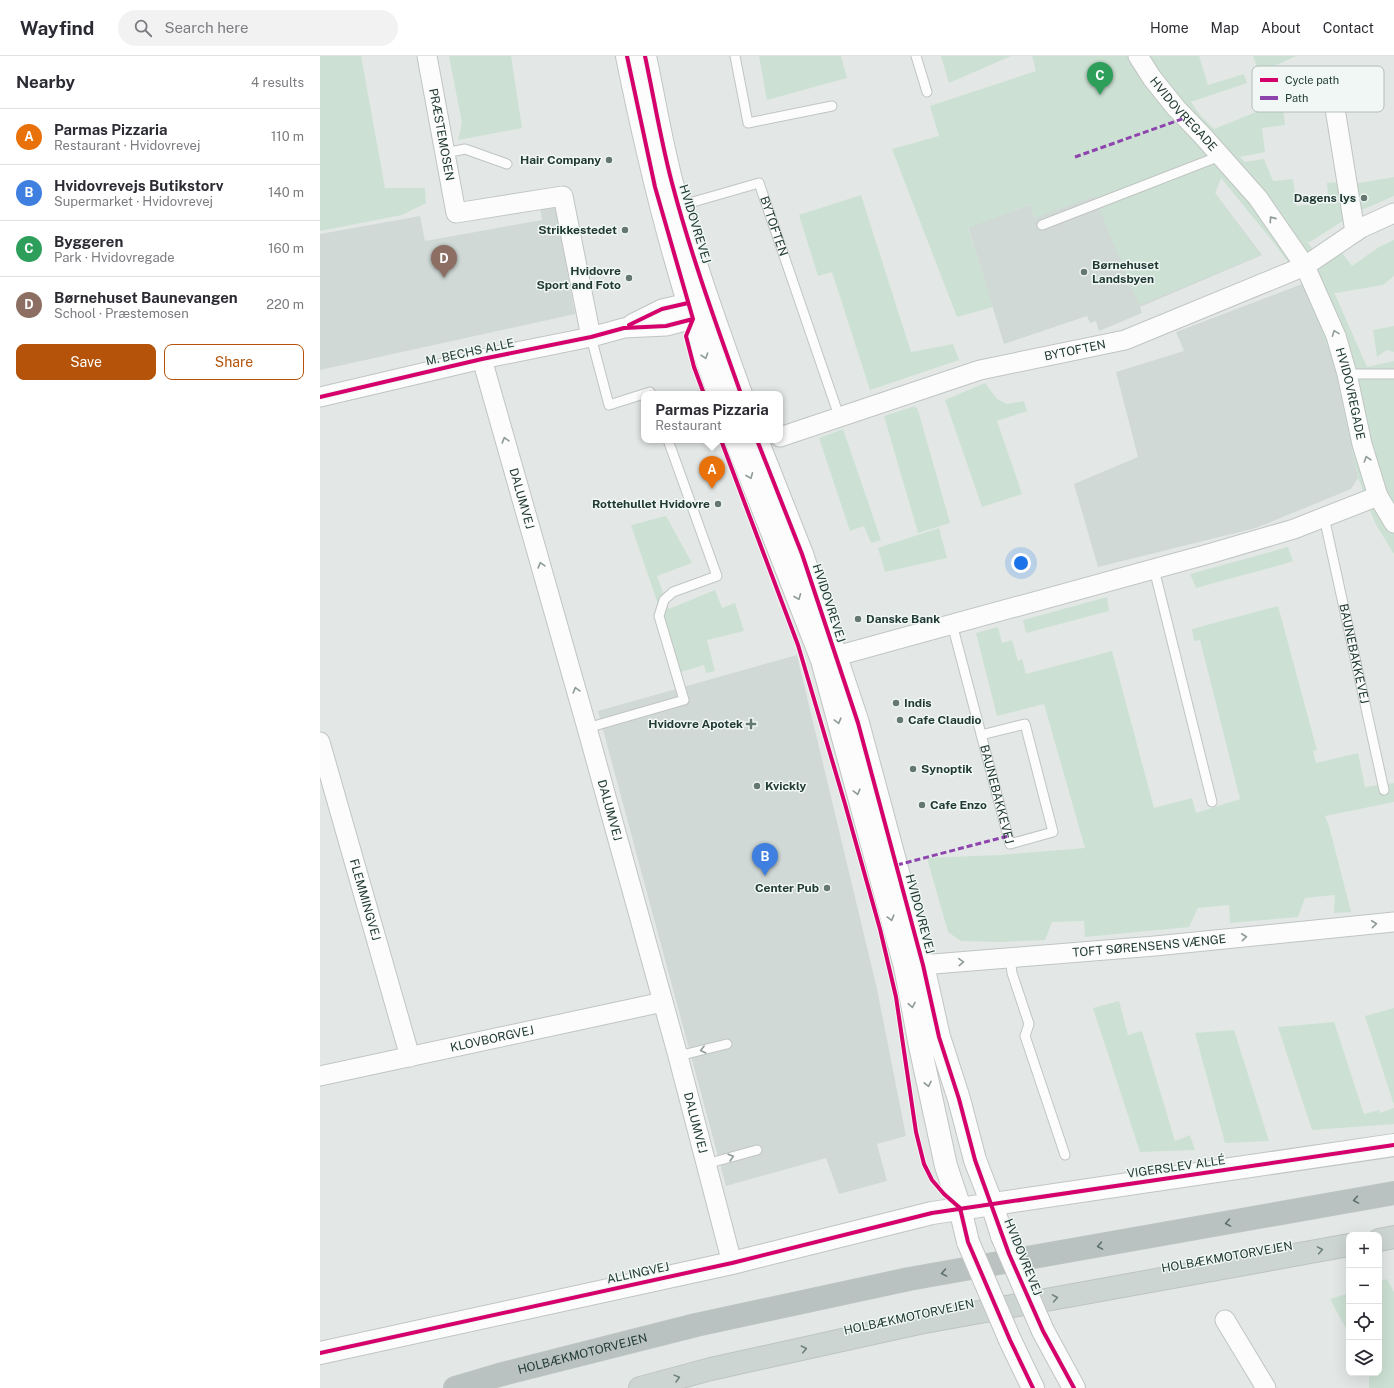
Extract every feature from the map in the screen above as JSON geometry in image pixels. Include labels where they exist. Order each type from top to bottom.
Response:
[{"type":"highway","name":"HOLBÆKMOTORVEJEN","points":[[455,1388],[499,1375],[696,1326],[909,1279],[1394,1193]]},
{"type":"main road","points":[[1382,1239],[1394,1237]]},
{"type":"main road","name":"HOLBÆKMOTORVEJEN","points":[[640,1388],[711,1369],[919,1323],[1346,1246]]},
{"type":"street","name":"PRÆSTEMOSEN","points":[[427,56],[456,213],[563,196],[591,337]]},
{"type":"street","points":[[627,56],[655,187],[690,311],[718,391]]},
{"type":"street","name":"HVIDOVREVEJ","points":[[645,56],[672,182],[710,306],[740,391]]},
{"type":"street","name":"HVIDOVREGADE","points":[[1138,56],[1152,78],[1176,108],[1258,198],[1305,266],[1336,336],[1347,374],[1362,444],[1378,496],[1394,523]]},
{"type":"street","points":[[1336,112],[1355,232]]},
{"type":"street","points":[[1305,266],[1361,228],[1394,213]]},
{"type":"street","name":"BYTOFTEN","points":[[783,436],[980,370],[1125,340],[1305,266]]},
{"type":"street","name":"M. BECHS ALLE","points":[[320,397],[482,359],[591,337],[624,328],[666,326],[690,311],[710,306]]},
{"type":"street","name":"DALUMVEJ","points":[[482,359],[678,1056],[732,1262]]},
{"type":"street","name":"HVIDOVREVEJ","points":[[752,443],[829,658],[914,966],[960,1099],[975,1160],[992,1204],[1002,1236],[1043,1331],[1074,1388]]},
{"type":"street","points":[[829,658],[1212,554],[1294,529],[1378,496]]},
{"type":"street","name":"FLEMMINGVEJ","points":[[320,742],[410,1057]]},
{"type":"street","name":"TOFT SØRENSENS VÆNGE","points":[[914,966],[1155,946],[1394,922]]},
{"type":"street","name":"HVIDOVREVEJ","points":[[914,966],[920,1046],[946,1166],[960,1208],[968,1242],[1010,1340],[1033,1388]]},
{"type":"street","name":"KLOVBORGVEJ","points":[[320,1076],[663,1002]]},
{"type":"street","name":"VIGERSLEV ALLÉ","points":[[960,1208],[1394,1145]]},
{"type":"street","name":"ALLINGVEJ","points":[[320,1352],[732,1262],[932,1213],[960,1208]]},
{"type":"street","points":[[1226,1320],[1266,1388]]},
{"type":"lane","points":[[734,56],[748,123],[832,106]]},
{"type":"lane","points":[[916,56],[927,92]]},
{"type":"lane","points":[[445,153],[465,149],[507,164]]},
{"type":"lane","points":[[1042,225],[1220,156]]},
{"type":"lane","name":"BYTOFTEN","points":[[679,206],[759,183],[839,416]]},
{"type":"lane","points":[[591,337],[609,405],[641,395]]},
{"type":"lane","points":[[1347,374],[1394,374]]},
{"type":"lane","points":[[587,728],[684,700],[659,616],[660,609],[664,600],[673,592],[717,576],[669,443]]},
{"type":"lane","name":"BAUNEBAKKEVEJ","points":[[1324,517],[1384,790]]},
{"type":"lane","points":[[1154,569],[1212,802]]},
{"type":"lane","name":"BAUNEBAKKEVEJ","points":[[952,624],[981,735],[1010,844],[1054,832],[1026,724],[981,735]]},
{"type":"lane","points":[[1010,959],[1012,973],[1029,1024],[1026,1036],[1065,1155]]},
{"type":"lane","points":[[678,1056],[727,1044]]},
{"type":"lane","points":[[706,1164],[756,1150]]},
{"type":"shaded area","points":[[1221,177],[1215,193],[1262,255],[1140,307],[1142,313],[1099,331],[1096,321],[1090,323],[1087,316],[1004,344],[968,227],[1031,204],[1034,217],[1093,196]]},
{"type":"shaded area","points":[[555,203],[575,314],[320,370],[320,234],[420,216],[425,241],[542,220],[540,206]]},
{"type":"shaded area","points":[[1305,283],[1334,363],[1358,478],[1351,489],[1256,528],[1098,567],[1074,484],[1138,457],[1116,372],[1184,351],[1176,332]]},
{"type":"shaded area","points":[[797,655],[877,989],[906,1136],[877,1144],[887,1181],[839,1194],[826,1158],[726,1186],[598,711]]},
{"type":"green space","points":[[320,56],[361,56],[385,188],[425,188],[426,203],[402,215],[320,231]]},
{"type":"green space","points":[[449,56],[511,56],[522,128],[458,140],[462,123]]},
{"type":"green space","points":[[759,56],[841,56],[847,78],[767,100]]},
{"type":"green space","points":[[941,56],[1011,56],[949,83]]},
{"type":"green space","points":[[1032,56],[1157,56],[1161,62],[1158,56],[1199,56],[1208,85],[1244,74],[1247,83],[1191,102],[1201,116],[1214,129],[1256,112],[1284,112],[1285,125],[1262,128],[1265,152],[1240,157],[1245,162],[1264,159],[1273,181],[1293,179],[1297,206],[1326,202],[1325,196],[1328,195],[1327,183],[1340,182],[1346,219],[1310,242],[1307,241],[1323,266],[1342,253],[1352,266],[1379,247],[1394,240],[1394,276],[1383,285],[1336,293],[1334,292],[1367,367],[1394,361],[1394,554],[1375,523],[1358,478],[1334,363],[1300,279],[1274,243],[1221,178],[1215,193],[1260,255],[1139,305],[1094,196],[1035,218],[1030,204],[968,228],[993,307],[957,317],[892,149],[939,136],[930,106],[1036,71]]},
{"type":"green space","points":[[1253,56],[1296,56],[1274,66],[1257,66]]},
{"type":"green space","points":[[1394,177],[1394,196],[1357,212],[1353,184]]},
{"type":"green space","points":[[861,195],[911,352],[953,344],[959,360],[870,390],[832,272],[818,276],[799,215]]},
{"type":"green space","points":[[1394,326],[1394,352],[1387,350],[1377,357],[1373,330]]},
{"type":"green space","points":[[985,383],[997,399],[1007,404],[1024,401],[1027,411],[997,421],[1022,494],[982,507],[945,400]]},
{"type":"green space","points":[[915,406],[918,410],[950,523],[918,533],[884,416]]},
{"type":"green space","points":[[843,429],[881,540],[871,543],[864,526],[850,531],[819,438]]},
{"type":"green space","points":[[666,516],[692,563],[657,576],[669,609],[715,590],[722,608],[735,603],[744,631],[707,640],[715,671],[706,673],[704,665],[681,672],[631,525]]},
{"type":"green space","points":[[939,528],[947,558],[885,572],[878,548]]},
{"type":"green space","points":[[1288,547],[1293,561],[1284,564],[1196,588],[1190,574]]},
{"type":"green space","points":[[1107,597],[1109,611],[1026,633],[1023,620]]},
{"type":"green space","points":[[1278,606],[1317,750],[1313,751],[1316,763],[1358,753],[1365,787],[1394,783],[1394,802],[1325,816],[1329,826],[1351,912],[1334,913],[1335,895],[1305,898],[1298,917],[1230,923],[1229,905],[1198,908],[1189,927],[1085,937],[1084,921],[1052,922],[1045,940],[1001,942],[961,941],[948,932],[927,858],[999,855],[1085,848],[1044,704],[997,716],[976,633],[998,627],[1002,643],[1012,640],[1018,661],[1022,659],[1026,674],[1112,651],[1154,808],[1192,798],[1196,813],[1240,799],[1200,640],[1194,641],[1192,629]]},
{"type":"green space","points":[[1119,1001],[1128,1035],[1142,1031],[1175,1141],[1190,1135],[1195,1150],[1140,1152],[1093,1008]]},
{"type":"green space","points":[[1394,1008],[1394,1105],[1365,1016]]},
{"type":"green space","points":[[1334,1022],[1364,1114],[1379,1110],[1380,1113],[1394,1108],[1394,1124],[1312,1130],[1278,1027]]},
{"type":"green space","points":[[1234,1030],[1269,1141],[1225,1143],[1195,1033]]},
{"type":"green space","points":[[1387,1279],[1394,1292],[1394,1388],[1369,1388],[1369,1376],[1382,1376],[1382,1281]]},
{"type":"green space","points":[[1346,1294],[1346,1328],[1330,1299]]},
{"type":"marked path","points":[[1075,157],[1185,118]]},
{"type":"marked path","points":[[897,865],[1008,836]]},
{"type":"cycle path","points":[[627,56],[655,187],[693,319]]},
{"type":"cycle path","points":[[645,56],[664,152],[679,210],[704,289],[740,391]]},
{"type":"cycle path","points":[[629,325],[662,309],[688,303]]},
{"type":"cycle path","points":[[693,319],[686,336],[694,367],[703,391]]},
{"type":"cycle path","points":[[320,397],[482,359],[591,337],[624,328],[666,326],[693,319]]},
{"type":"cycle path","points":[[722,443],[798,645],[880,929],[896,997],[916,1132],[924,1164],[932,1180],[944,1194],[960,1208]]},
{"type":"cycle path","points":[[758,443],[802,554],[858,723],[923,965],[939,1037],[959,1099],[975,1160],[1009,1254],[1043,1331],[1074,1388]]},
{"type":"cycle path","points":[[320,1353],[732,1263],[932,1213],[1394,1145]]},
{"type":"cycle path","points":[[960,1208],[968,1242],[1010,1340],[1033,1388]]},
{"type":"place","name":"Byggeren","points":[[1100,95]]},
{"type":"place","name":"Hair Company","points":[[609,160]]},
{"type":"place","name":"Dagens lys","points":[[1364,198]]},
{"type":"place","name":"Strikkestedet","points":[[625,230]]},
{"type":"place","name":"Børnehuset Landsbyen","points":[[1084,272]]},
{"type":"place","name":"Børnehuset Baunevangen","points":[[444,278]]},
{"type":"place","name":"Hvidovre Sport and Foto","points":[[629,278]]},
{"type":"place","name":"Parmas Pizzaria","points":[[712,489]]},
{"type":"place","name":"Rottehullet Hvidovre","points":[[718,504]]},
{"type":"place","name":"Danske Bank","points":[[858,619]]},
{"type":"place","name":"Indis","points":[[896,703]]},
{"type":"place","name":"Cafe Claudio","points":[[900,720]]},
{"type":"place","name":"Hvidovre Apotek","points":[[751,724]]},
{"type":"place","name":"Synoptik","points":[[913,769]]},
{"type":"place","name":"Kvickly","points":[[757,786]]},
{"type":"place","name":"Cafe Enzo","points":[[922,805]]},
{"type":"place","name":"Hvidovrevejs Butikstorv","points":[[765,876]]},
{"type":"place","name":"Center Pub","points":[[827,888]]}]
